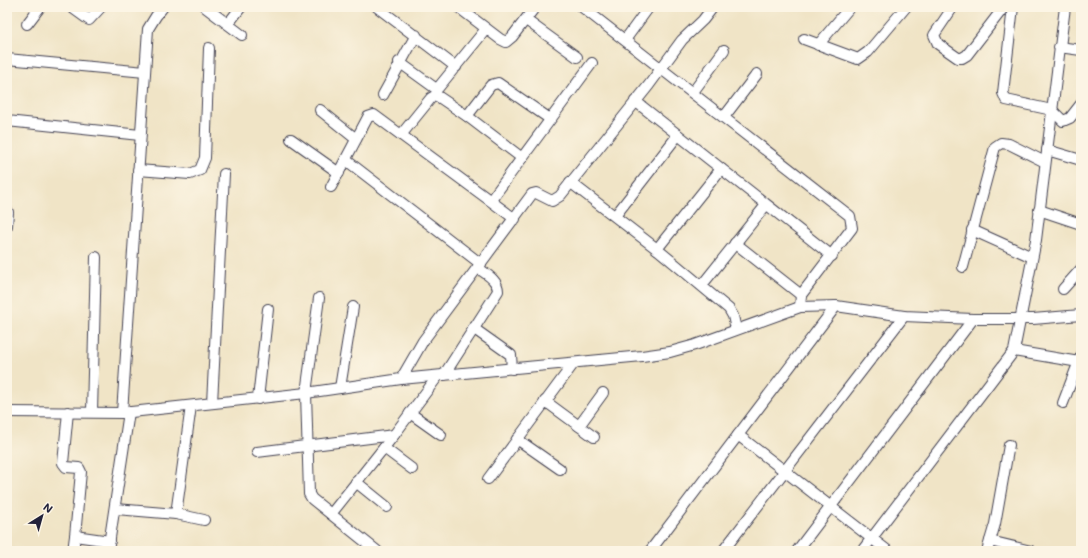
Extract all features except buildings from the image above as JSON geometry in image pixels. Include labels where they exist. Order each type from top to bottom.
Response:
[{"type":"street","points":[[27,24],[40,7]]},
{"type":"street","points":[[71,7],[89,20],[101,7]]},
{"type":"street","points":[[75,536],[109,546],[116,509],[125,412],[140,135],[148,29],[164,7]]},
{"type":"street","points":[[205,7],[242,35]]},
{"type":"street","points":[[228,24],[241,7]]},
{"type":"street","points":[[377,7],[456,67]]},
{"type":"street","points":[[458,7],[500,40],[506,42],[526,20],[535,7]]},
{"type":"street","points":[[625,40],[649,7]]},
{"type":"street","points":[[401,379],[423,341],[532,194],[536,193],[552,201],[560,196],[682,40],[704,20],[714,7]]},
{"type":"street","points":[[818,45],[850,7]]},
{"type":"street","points":[[804,39],[853,58],[861,58],[868,52],[906,7]]},
{"type":"street","points":[[953,7],[934,35],[938,44],[958,58],[962,58],[1004,7]]},
{"type":"street","points":[[1013,7],[1004,96],[1009,102],[1052,110],[1063,121],[1066,120],[1081,104]]},
{"type":"street","points":[[862,551],[1014,351],[1032,257],[1039,210],[1065,7]]},
{"type":"street","points":[[586,8],[850,216],[852,228],[801,295],[800,307]]},
{"type":"street","points":[[526,20],[577,57]]},
{"type":"street","points":[[399,62],[436,88],[440,86],[486,29]]},
{"type":"street","points":[[382,95],[399,62],[416,36]]},
{"type":"street","points":[[138,170],[190,174],[200,170],[205,158],[208,48]]},
{"type":"street","points":[[1060,48],[1081,50]]},
{"type":"street","points":[[693,92],[724,50]]},
{"type":"street","points":[[7,59],[145,72]]},
{"type":"street","points":[[491,200],[592,63]]},
{"type":"street","points":[[724,117],[757,74]]},
{"type":"street","points":[[467,116],[491,85],[498,83],[550,120]]},
{"type":"street","points":[[401,135],[434,96],[439,97],[467,116],[522,158]]},
{"type":"street","points":[[635,101],[832,256]]},
{"type":"street","points":[[320,110],[356,139]]},
{"type":"street","points":[[331,187],[368,117],[371,115],[380,117],[401,135],[515,218]]},
{"type":"street","points":[[7,121],[140,135]]},
{"type":"street","points":[[615,216],[678,135]]},
{"type":"street","points":[[291,139],[339,172]]},
{"type":"street","points":[[963,267],[993,154],[998,144],[1009,144],[1045,162]]},
{"type":"street","points":[[1047,150],[1081,160]]},
{"type":"street","points":[[331,514],[441,376],[493,300],[498,288],[494,281],[479,266],[346,160]]},
{"type":"street","points":[[657,249],[721,169]]},
{"type":"street","points":[[212,404],[224,174]]},
{"type":"street","points":[[570,182],[702,285],[729,309],[733,316],[736,329]]},
{"type":"street","points":[[702,285],[766,204]]},
{"type":"street","points":[[1039,210],[1081,224]]},
{"type":"street","points":[[7,226],[8,212]]},
{"type":"street","points":[[972,230],[1032,257]]},
{"type":"street","points":[[735,243],[801,295]]},
{"type":"street","points":[[92,412],[96,257]]},
{"type":"street","points":[[1063,289],[1081,269]]},
{"type":"street","points":[[319,298],[306,393],[306,446],[309,494],[376,551]]},
{"type":"street","points":[[7,412],[125,412],[258,399],[401,379],[574,363],[670,352],[695,345],[800,307],[836,306],[904,316],[973,319],[1020,319],[1081,315]]},
{"type":"street","points":[[650,551],[836,306]]},
{"type":"street","points":[[340,388],[353,308]]},
{"type":"street","points":[[258,399],[268,309]]},
{"type":"street","points":[[723,551],[904,316]]},
{"type":"street","points":[[797,551],[973,319]]},
{"type":"street","points":[[474,328],[511,355],[512,369]]},
{"type":"street","points":[[1014,351],[1080,359],[1063,403]]},
{"type":"street","points":[[488,479],[574,363]]},
{"type":"street","points":[[579,426],[603,393]]},
{"type":"street","points":[[545,401],[594,437]]},
{"type":"street","points":[[176,514],[191,406]]},
{"type":"street","points":[[68,412],[63,464],[66,467],[79,468],[81,472],[73,551]]},
{"type":"street","points":[[410,413],[441,435]]},
{"type":"street","points":[[257,452],[394,435]]},
{"type":"street","points":[[738,435],[888,551]]},
{"type":"street","points":[[517,439],[560,469]]},
{"type":"street","points":[[987,551],[995,524],[1009,445]]},
{"type":"street","points":[[384,448],[412,470]]},
{"type":"street","points":[[356,482],[387,506]]},
{"type":"street","points":[[116,509],[176,514],[204,520]]},
{"type":"street","points":[[990,541],[1031,551]]}]
